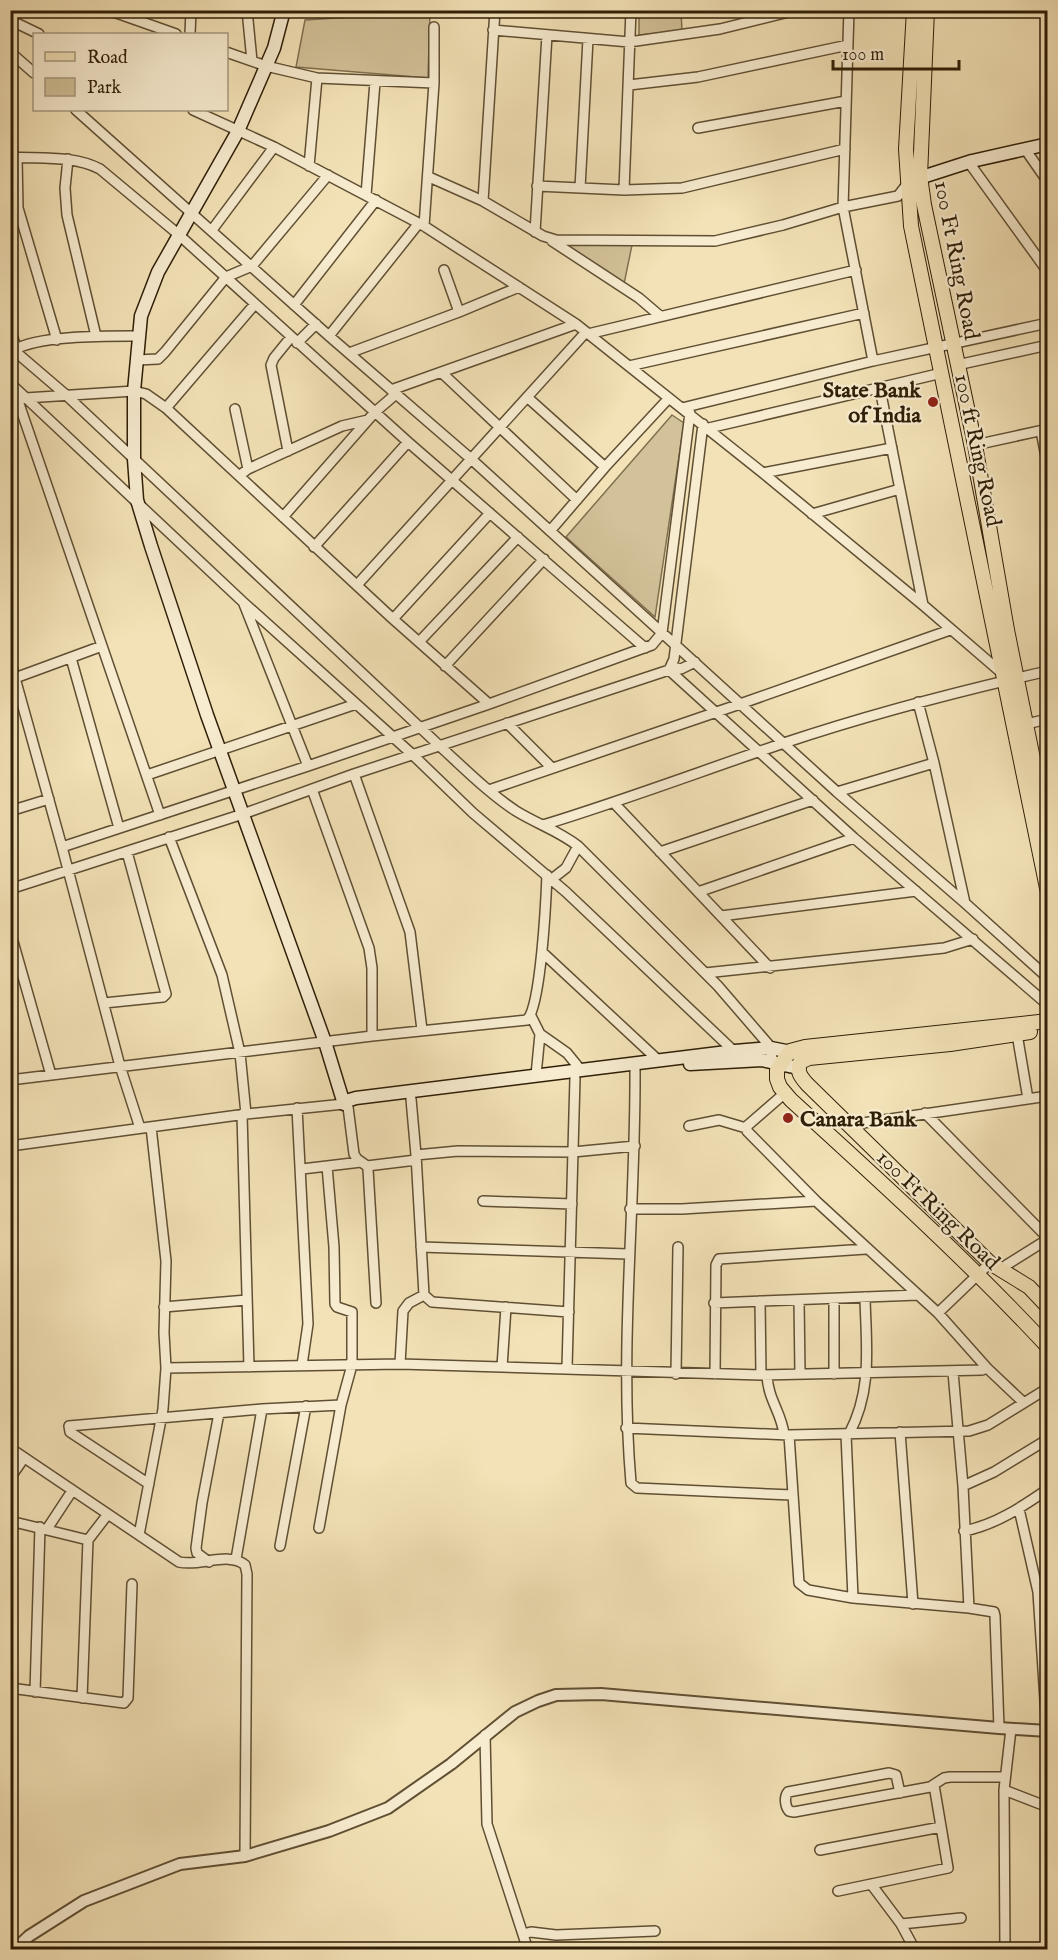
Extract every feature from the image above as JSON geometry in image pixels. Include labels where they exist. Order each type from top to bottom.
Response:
[{"type":"main road","points":[[284,10],[274,48],[238,131],[158,272],[141,316],[134,391],[134,459],[137,500],[220,750],[346,1106]]},
{"type":"main road","name":"100 ft Ring Road","points":[[914,10],[906,129],[914,180],[911,226],[1008,677],[1047,893]]},
{"type":"main road","name":"100 Ft Ring Road","points":[[927,10],[914,180],[975,445],[1008,677],[1026,724],[1047,832]]},
{"type":"main road","points":[[914,180],[970,164],[972,161],[1047,144]]},
{"type":"main road","points":[[777,1062],[790,1052],[805,1047],[1047,1022]]},
{"type":"main road","points":[[346,1106],[577,1074],[658,1060],[739,1056],[798,1068],[800,1062],[809,1058],[950,1044],[1047,1030]]},
{"type":"main road","points":[[346,1106],[346,1101],[356,1098],[536,1075],[635,1070],[739,1056],[771,1048],[809,1058]]},
{"type":"main road","points":[[777,1062],[777,1078],[785,1094]]},
{"type":"main road","name":"100 Ft Ring Road","points":[[798,1068],[807,1084],[995,1266],[1029,1287],[1047,1306]]},
{"type":"main road","name":"100 Ft Ring Road","points":[[785,1094],[894,1194],[1000,1297],[1047,1347]]},
{"type":"street","points":[[108,10],[173,33]]},
{"type":"street","points":[[190,33],[191,10]]},
{"type":"street","points":[[247,10],[252,61]]},
{"type":"street","points":[[483,201],[495,10]]},
{"type":"street","points":[[624,190],[631,10]]},
{"type":"street","points":[[493,30],[629,42],[720,30],[797,10]]},
{"type":"street","points":[[849,10],[843,207],[873,361]]},
{"type":"street","points":[[10,20],[37,33]]},
{"type":"street","points":[[329,336],[421,224],[429,177],[434,83],[434,27]]},
{"type":"street","points":[[535,232],[547,34]]},
{"type":"street","points":[[580,188],[588,39]]},
{"type":"street","points":[[629,85],[698,77],[848,45]]},
{"type":"street","points":[[10,52],[33,72]]},
{"type":"street","points":[[228,53],[266,66],[317,78],[434,83]]},
{"type":"street","points":[[309,166],[317,78]]},
{"type":"street","points":[[366,195],[375,82]]},
{"type":"street","points":[[698,128],[846,101]]},
{"type":"street","points":[[77,111],[348,353],[470,458],[837,792],[1047,978]]},
{"type":"street","points":[[195,111],[274,147],[421,224],[576,324],[764,473],[1008,677]]},
{"type":"street","points":[[212,231],[274,147]]},
{"type":"street","points":[[537,186],[624,190],[682,188],[844,149]]},
{"type":"street","points":[[1025,149],[1047,182]]},
{"type":"street","points":[[57,339],[18,208],[14,157],[68,159],[100,169],[178,234],[408,442],[645,648]]},
{"type":"street","points":[[68,159],[65,188],[67,215],[96,336]]},
{"type":"street","points":[[970,164],[1047,273]]},
{"type":"street","points":[[137,360],[158,359],[226,277],[252,266],[328,175]]},
{"type":"street","points":[[429,177],[483,201],[550,239],[639,298],[660,315]]},
{"type":"street","points":[[550,239],[715,241],[783,225],[843,207],[898,196],[914,180]]},
{"type":"street","points":[[294,305],[375,200]]},
{"type":"street","points":[[444,270],[459,312]]},
{"type":"street","points":[[357,585],[498,427],[587,333],[856,270]]},
{"type":"street","points":[[348,353],[519,287]]},
{"type":"street","points":[[166,408],[255,304]]},
{"type":"street","points":[[629,366],[864,313]]},
{"type":"street","points":[[686,411],[873,361],[1047,323]]},
{"type":"street","points":[[288,451],[272,365],[273,358],[316,324]]},
{"type":"street","points":[[283,517],[394,392],[441,372],[576,324]]},
{"type":"street","points":[[10,328],[14,348],[439,746],[513,809],[561,834],[578,846],[705,973],[759,1031],[771,1048],[777,1062]]},
{"type":"street","points":[[14,348],[57,339],[139,336]]},
{"type":"street","points":[[957,365],[1047,345]]},
{"type":"street","points":[[441,372],[577,500]]},
{"type":"street","points":[[706,426],[942,373]]},
{"type":"street","points":[[10,383],[18,398],[160,815]]},
{"type":"street","points":[[880,388],[923,605]]},
{"type":"street","points":[[18,398],[134,391],[146,394],[244,472],[283,517],[314,547],[489,704]]},
{"type":"street","points":[[527,397],[605,467]]},
{"type":"street","points":[[18,398],[137,500],[243,602],[413,755],[473,813],[550,877],[739,1056]]},
{"type":"street","points":[[550,531],[669,398]]},
{"type":"street","points":[[235,409],[244,472]]},
{"type":"street","points":[[62,847],[420,728],[645,648],[656,642],[662,633],[686,411]]},
{"type":"street","points":[[244,472],[348,424],[368,420]]},
{"type":"street","points":[[671,668],[706,426]]},
{"type":"street","points":[[975,445],[1044,430],[1047,467]]},
{"type":"street","points":[[314,547],[408,442]]},
{"type":"street","points":[[764,473],[892,448]]},
{"type":"street","points":[[812,514],[900,489]]},
{"type":"street","points":[[393,619],[490,513]]},
{"type":"street","points":[[419,642],[518,537]]},
{"type":"street","points":[[445,666],[544,559]]},
{"type":"street","points":[[910,595],[919,582]]},
{"type":"street","points":[[243,602],[308,766]]},
{"type":"street","points":[[489,790],[951,630]]},
{"type":"street","points":[[15,678],[102,646]]},
{"type":"street","points":[[71,658],[119,828]]},
{"type":"street","points":[[10,660],[50,799],[120,1066],[140,1128]]},
{"type":"street","points":[[10,889],[243,814],[354,774],[671,668],[681,669],[695,662]]},
{"type":"street","points":[[671,668],[715,712],[854,838],[1047,1005]]},
{"type":"street","points":[[543,825],[614,803],[784,743],[918,702],[1008,677],[1047,671]]},
{"type":"street","points":[[918,702],[965,903]]},
{"type":"street","points":[[147,775],[356,704]]},
{"type":"street","points":[[1026,724],[1047,719]]},
{"type":"street","points":[[507,723],[552,768]]},
{"type":"street","points":[[837,792],[934,764]]},
{"type":"street","points":[[354,774],[410,932],[422,1030]]},
{"type":"street","points":[[312,789],[369,948],[372,968],[372,1036]]},
{"type":"street","points":[[10,811],[50,799]]},
{"type":"street","points":[[660,852],[813,800]]},
{"type":"street","points":[[614,803],[770,968]]},
{"type":"street","points":[[170,837],[216,957],[240,1053],[244,1114],[249,1367]]},
{"type":"street","points":[[698,892],[854,838]]},
{"type":"street","points":[[550,877],[566,868],[578,846]]},
{"type":"street","points":[[104,1003],[163,997],[166,994],[127,852]]},
{"type":"street","points":[[10,1080],[422,1030],[522,1022],[534,1011],[550,877]]},
{"type":"street","points":[[722,915],[916,891]]},
{"type":"street","points":[[10,931],[51,1075]]},
{"type":"street","points":[[705,973],[770,968],[949,947],[973,939]]},
{"type":"street","points":[[542,952],[658,1060]]},
{"type":"street","points":[[531,1016],[540,1034],[567,1053],[577,1074],[567,1368]]},
{"type":"street","points":[[536,1075],[540,1034]]},
{"type":"street","points":[[1017,1034],[1028,1099]]},
{"type":"street","points":[[635,1070],[635,1146],[628,1254],[626,1371],[626,1428],[631,1483],[634,1487],[792,1495]]},
{"type":"street","points":[[746,1128],[785,1094]]},
{"type":"street","points":[[849,1125],[1047,1096]]},
{"type":"street","points":[[411,1098],[424,1295],[432,1302],[569,1312]]},
{"type":"street","points":[[10,1146],[244,1114],[297,1108],[346,1106],[354,1154],[364,1164],[376,1303]]},
{"type":"street","points":[[297,1108],[302,1169],[308,1324],[302,1365]]},
{"type":"street","points":[[925,1113],[1047,1238],[977,1275],[938,1312]]},
{"type":"street","points":[[689,1126],[719,1120],[746,1128],[866,1249],[938,1312],[987,1368],[1024,1403]]},
{"type":"street","points":[[140,1535],[164,1404],[166,1368],[164,1307],[166,1261],[151,1126]]},
{"type":"street","points":[[302,1169],[364,1164],[458,1151],[573,1152],[635,1146]]},
{"type":"street","points":[[320,1528],[341,1404],[352,1365],[352,1312],[337,1307],[335,1304],[327,1166]]},
{"type":"street","points":[[483,1201],[572,1204]]},
{"type":"street","points":[[630,1209],[682,1209],[816,1201]]},
{"type":"street","points":[[421,1247],[628,1254]]},
{"type":"street","points":[[676,1374],[678,1247]]},
{"type":"street","points":[[715,1374],[714,1303],[716,1265],[719,1259],[866,1249]]},
{"type":"street","points":[[400,1364],[403,1311],[408,1304],[424,1295]]},
{"type":"street","points":[[714,1303],[918,1295]]},
{"type":"street","points":[[853,1598],[848,1434],[862,1405],[867,1373],[865,1297]]},
{"type":"street","points":[[834,1299],[834,1374]]},
{"type":"street","points":[[164,1307],[247,1300]]},
{"type":"street","points":[[799,1300],[800,1374]]},
{"type":"street","points":[[760,1301],[764,1375],[769,1394],[787,1434],[799,1583],[808,1590],[853,1598],[990,1611],[996,1616],[999,1728]]},
{"type":"street","points":[[502,1367],[506,1307]]},
{"type":"street","points":[[166,1368],[400,1364],[764,1375],[952,1372],[987,1368]]},
{"type":"street","points":[[952,1372],[963,1486],[969,1608]]},
{"type":"street","points":[[626,1428],[787,1434],[958,1432],[988,1425],[1047,1389]]},
{"type":"street","points":[[149,1484],[70,1432],[69,1428],[72,1425],[341,1404]]},
{"type":"street","points":[[280,1545],[306,1406]]},
{"type":"street","points":[[236,1559],[262,1409]]},
{"type":"street","points":[[209,1562],[197,1553],[196,1548],[219,1413]]},
{"type":"street","points":[[900,1432],[913,1604]]},
{"type":"street","points":[[963,1486],[994,1472],[1047,1439]]},
{"type":"street","points":[[10,1448],[179,1562],[188,1564],[236,1559],[245,1565],[248,1574],[245,1856]]},
{"type":"street","points":[[10,1478],[24,1458]]},
{"type":"street","points":[[964,1531],[981,1527],[1019,1509],[1047,1489]]},
{"type":"street","points":[[35,1692],[44,1528],[72,1491]]},
{"type":"street","points":[[14,1950],[29,1936],[84,1901],[180,1864],[245,1856],[329,1831],[388,1808],[451,1764],[515,1712],[556,1695],[601,1694],[1047,1731],[1044,1634],[1038,1592],[1019,1509]]},
{"type":"street","points":[[82,1698],[88,1540],[108,1514]]},
{"type":"street","points":[[10,1521],[88,1540]]},
{"type":"street","points":[[10,1688],[121,1703],[127,1700],[132,1584]]},
{"type":"street","points":[[1038,1592],[1047,1588]]},
{"type":"street","points":[[1005,1950],[1004,1790],[1011,1729]]},
{"type":"street","points":[[485,1735],[487,1824],[528,1950]]},
{"type":"street","points":[[900,1793],[896,1775],[889,1773],[788,1792],[786,1804],[789,1811],[794,1812],[900,1793],[934,1785],[950,1777],[1005,1777]]},
{"type":"street","points":[[838,1891],[947,1870],[949,1865],[934,1785]]},
{"type":"street","points":[[1004,1790],[1047,1807]]},
{"type":"street","points":[[820,1850],[941,1827]]},
{"type":"street","points":[[871,1884],[901,1924],[915,1950]]},
{"type":"street","points":[[901,1924],[961,1918]]},
{"type":"street","points":[[523,1934],[531,1932],[556,1935],[655,1931]]},
{"type":"green space","points":[[639,11],[681,11],[682,31],[639,35]]},
{"type":"green space","points":[[430,12],[428,78],[296,67],[305,20]]},
{"type":"green space","points":[[564,243],[632,245],[624,284]]},
{"type":"green space","points":[[672,415],[684,423],[655,617],[566,537]]},
{"type":"place","name":"State Bank of India","points":[[933,402]]},
{"type":"place","name":"Canara Bank","points":[[788,1118]]}]
